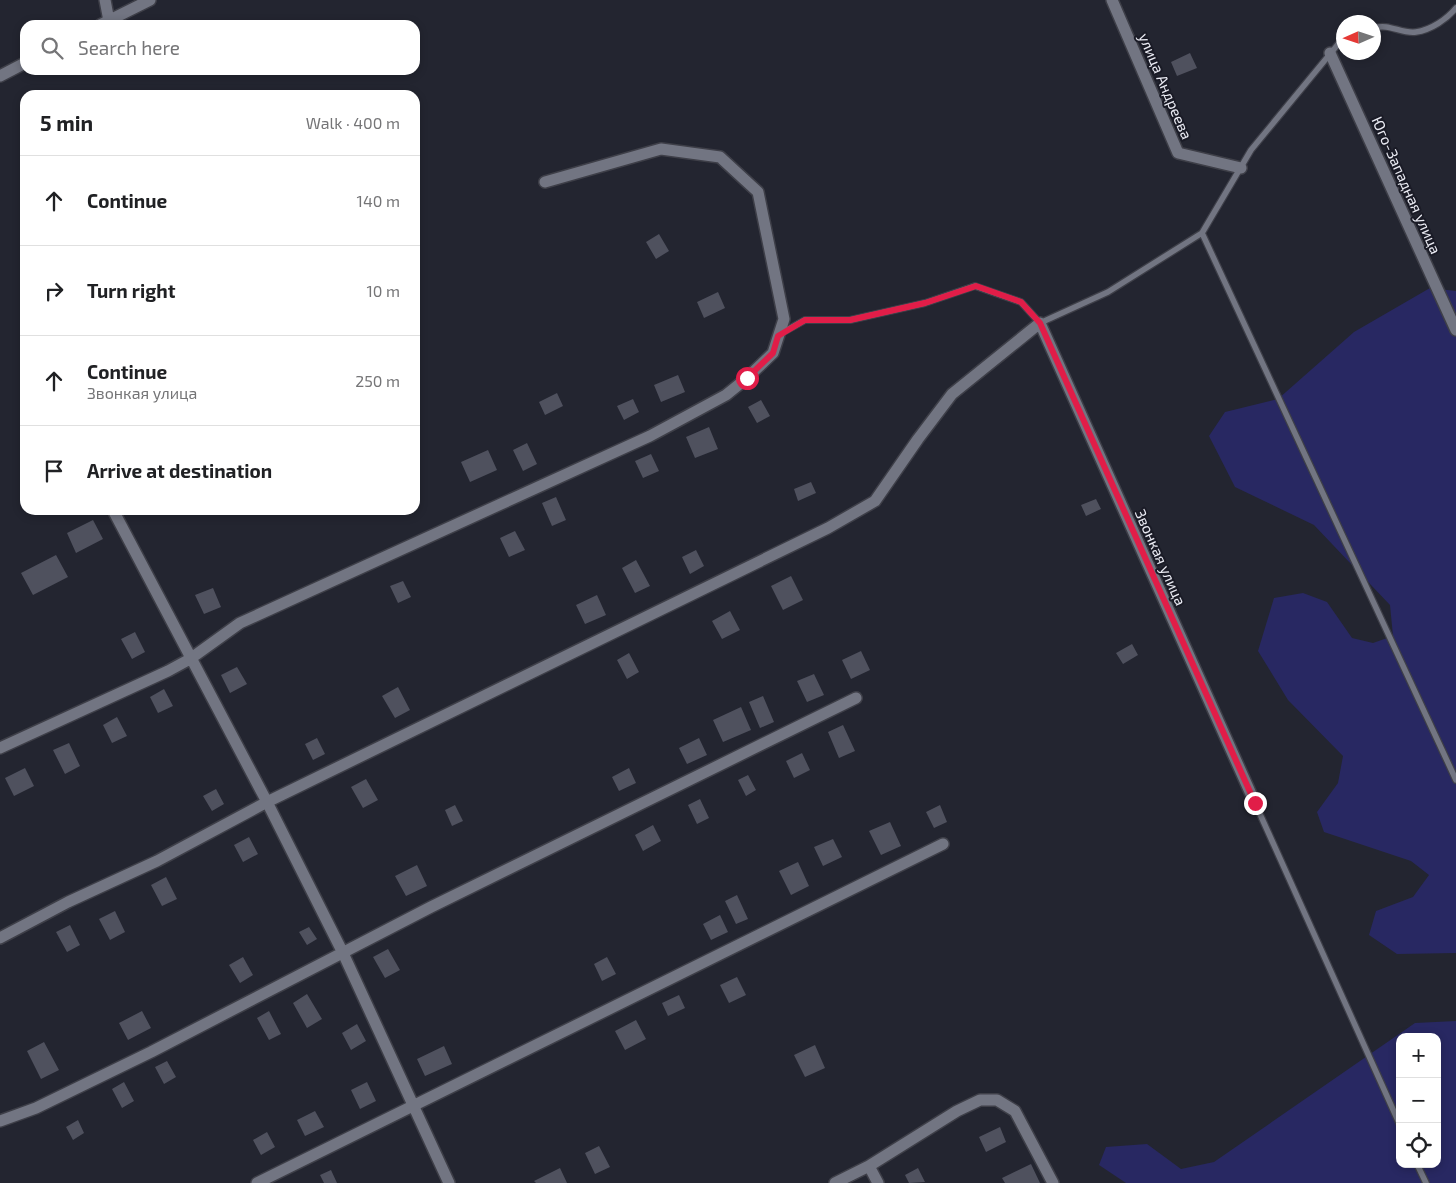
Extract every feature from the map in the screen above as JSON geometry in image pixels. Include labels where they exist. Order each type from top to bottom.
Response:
[{"type":"street","points":[[104,20],[105,0]]},
{"type":"street","points":[[110,20],[150,0]]},
{"type":"street","name":"улица Андреева","points":[[1112,0],[1178,153],[1240,168]]},
{"type":"street","name":"Юго-Западная улица","points":[[1330,53],[1456,330]]},
{"type":"street","points":[[0,76],[20,66]]},
{"type":"street","points":[[0,748],[142,684],[190,659],[240,623],[650,436],[717,400],[747,378],[773,353],[784,319],[758,192],[720,157],[661,149],[545,182]]},
{"type":"street","points":[[0,938],[68,902],[157,861],[267,802],[828,528],[875,501],[918,438],[952,394],[1040,323]]},
{"type":"street","name":"Звонкая улица","points":[[1040,323],[1255,803]]},
{"type":"street","points":[[116,515],[267,802],[343,953],[449,1183]]},
{"type":"street","points":[[0,1121],[36,1108],[152,1052],[343,953],[682,782],[856,698]]},
{"type":"street","points":[[257,1183],[943,844]]},
{"type":"street","points":[[835,1183],[869,1166],[957,1111],[980,1100],[997,1100],[1015,1111],[1053,1183]]},
{"type":"street","points":[[869,1166],[878,1183]]},
{"type":"lane","points":[[1381,26],[1416,32],[1448,19],[1456,8]]},
{"type":"lane","points":[[778,336],[805,320],[850,320],[925,303],[976,286],[1021,302],[1040,323],[1108,292],[1202,233],[1251,150],[1289,107],[1336,46]]},
{"type":"lane","points":[[1202,233],[1456,780]]},
{"type":"lane","points":[[1255,803],[1399,1123]]},
{"type":"lane","points":[[1419,1168],[1426,1183]]},
{"type":"shaded area","points":[[1430,288],[1456,291],[1456,953],[1397,954],[1369,935],[1376,911],[1413,897],[1429,875],[1411,861],[1324,832],[1317,812],[1338,783],[1343,756],[1288,700],[1258,651],[1274,598],[1303,593],[1327,602],[1352,638],[1373,643],[1393,636],[1390,605],[1314,525],[1235,487],[1209,436],[1225,412],[1278,399],[1354,332]]},
{"type":"shaded area","points":[[1456,1021],[1456,1183],[1126,1183],[1099,1165],[1106,1147],[1147,1144],[1181,1169],[1214,1162],[1396,1036],[1396,1168],[1441,1168],[1441,1033],[1401,1033],[1415,1023]]},
{"type":"building","points":[[1190,53],[1197,68],[1177,76],[1171,62]]},
{"type":"building","points":[[659,234],[669,251],[656,259],[646,242]]},
{"type":"building","points":[[718,292],[725,308],[704,318],[697,302]]},
{"type":"building","points":[[678,375],[685,392],[661,402],[654,385]]},
{"type":"building","points":[[557,393],[563,406],[545,415],[539,402]]},
{"type":"building","points":[[633,399],[639,412],[624,420],[617,406]]},
{"type":"building","points":[[761,400],[770,416],[757,423],[748,407]]},
{"type":"building","points":[[709,427],[718,449],[695,458],[686,437]]},
{"type":"building","points":[[527,443],[537,464],[523,471],[513,450]]},
{"type":"building","points":[[488,450],[497,470],[470,482],[461,462]]},
{"type":"building","points":[[651,454],[659,471],[643,478],[635,461]]},
{"type":"building","points":[[811,482],[816,493],[798,501],[794,489]]},
{"type":"building","points":[[556,497],[566,520],[552,526],[542,503]]},
{"type":"building","points":[[1096,499],[1101,509],[1086,516],[1081,505]]},
{"type":"building","points":[[93,520],[103,539],[76,553],[67,533]]},
{"type":"building","points":[[515,531],[525,550],[509,557],[500,538]]},
{"type":"building","points":[[696,550],[704,566],[690,574],[682,557]]},
{"type":"building","points":[[56,555],[68,577],[33,595],[21,573]]},
{"type":"building","points":[[636,560],[650,586],[635,593],[622,568]]},
{"type":"building","points":[[791,576],[803,600],[783,610],[771,586]]},
{"type":"building","points":[[403,581],[411,597],[398,603],[390,586]]},
{"type":"building","points":[[213,588],[221,607],[204,614],[195,595]]},
{"type":"building","points":[[597,595],[606,615],[585,624],[576,605]]},
{"type":"building","points":[[730,611],[740,630],[722,639],[712,621]]},
{"type":"building","points":[[135,632],[145,652],[132,659],[121,639]]},
{"type":"building","points":[[1132,644],[1138,655],[1123,664],[1116,653]]},
{"type":"building","points":[[861,651],[870,670],[851,679],[842,660]]},
{"type":"building","points":[[629,653],[639,672],[627,679],[617,660]]},
{"type":"building","points":[[237,667],[247,684],[230,693],[221,675]]},
{"type":"building","points":[[814,674],[824,695],[807,702],[797,681]]},
{"type":"building","points":[[398,687],[410,710],[395,718],[382,696]]},
{"type":"building","points":[[164,689],[173,706],[158,713],[150,697]]},
{"type":"building","points":[[763,696],[774,722],[760,728],[749,702]]},
{"type":"building","points":[[741,707],[751,730],[723,742],[713,720]]},
{"type":"building","points":[[117,717],[127,736],[112,743],[103,725]]},
{"type":"building","points":[[843,725],[855,751],[839,758],[828,732]]},
{"type":"building","points":[[317,738],[325,754],[313,760],[305,744]]},
{"type":"building","points":[[699,738],[707,755],[687,764],[679,748]]},
{"type":"building","points":[[69,743],[80,766],[65,774],[53,750]]},
{"type":"building","points":[[802,753],[810,770],[794,778],[786,761]]},
{"type":"building","points":[[25,768],[34,786],[14,796],[5,778]]},
{"type":"building","points":[[629,768],[636,783],[619,791],[612,777]]},
{"type":"building","points":[[748,775],[756,790],[746,796],[738,780]]},
{"type":"building","points":[[366,779],[378,800],[363,808],[351,787]]},
{"type":"building","points":[[216,789],[224,804],[212,811],[203,796]]},
{"type":"building","points":[[700,799],[709,818],[697,824],[688,805]]},
{"type":"building","points":[[455,805],[463,821],[452,826],[445,810]]},
{"type":"building","points":[[940,805],[947,822],[934,828],[926,812]]},
{"type":"building","points":[[890,822],[901,846],[881,855],[869,831]]},
{"type":"building","points":[[653,825],[661,841],[643,851],[635,835]]},
{"type":"building","points":[[249,837],[258,854],[243,862],[234,845]]},
{"type":"building","points":[[833,839],[842,857],[823,866],[814,847]]},
{"type":"building","points":[[798,862],[809,886],[791,895],[779,871]]},
{"type":"building","points":[[417,865],[427,886],[406,896],[395,876]]},
{"type":"building","points":[[166,877],[177,899],[162,906],[151,885]]},
{"type":"building","points":[[737,895],[748,919],[736,924],[725,901]]},
{"type":"building","points":[[115,911],[125,932],[110,940],[99,919]]},
{"type":"building","points":[[720,915],[728,932],[711,940],[703,924]]},
{"type":"building","points":[[70,925],[80,945],[67,952],[56,932]]},
{"type":"building","points":[[309,927],[317,939],[307,945],[299,932]]},
{"type":"building","points":[[388,949],[400,970],[385,978],[373,957]]},
{"type":"building","points":[[243,957],[253,975],[240,983],[229,965]]},
{"type":"building","points":[[607,957],[616,974],[602,981],[594,964]]},
{"type":"building","points":[[737,977],[746,995],[729,1003],[720,985]]},
{"type":"building","points":[[307,994],[322,1019],[307,1028],[293,1003]]},
{"type":"building","points":[[679,995],[685,1008],[668,1016],[662,1003]]},
{"type":"building","points":[[142,1011],[151,1028],[128,1040],[119,1023]]},
{"type":"building","points":[[269,1011],[281,1034],[269,1040],[257,1018]]},
{"type":"building","points":[[636,1020],[646,1039],[625,1050],[615,1031]]},
{"type":"building","points":[[357,1024],[366,1041],[351,1050],[342,1033]]},
{"type":"building","points":[[44,1042],[59,1070],[41,1079],[27,1051]]},
{"type":"building","points":[[815,1045],[825,1068],[805,1077],[794,1055]]},
{"type":"building","points":[[444,1046],[452,1064],[425,1076],[417,1059]]},
{"type":"building","points":[[167,1061],[176,1077],[164,1084],[155,1067]]},
{"type":"building","points":[[124,1082],[134,1101],[122,1108],[112,1089]]},
{"type":"building","points":[[367,1082],[376,1101],[360,1109],[351,1090]]},
{"type":"building","points":[[315,1111],[324,1127],[305,1136],[297,1120]]},
{"type":"building","points":[[78,1120],[84,1133],[73,1140],[66,1127]]},
{"type":"building","points":[[1000,1127],[1006,1142],[986,1152],[979,1137]]},
{"type":"building","points":[[267,1132],[275,1147],[261,1155],[253,1140]]},
{"type":"building","points":[[599,1146],[610,1167],[595,1174],[585,1153]]},
{"type":"building","points":[[1031,1164],[1040,1183],[1005,1183],[1002,1178]]},
{"type":"building","points":[[560,1168],[567,1183],[536,1183],[534,1181]]},
{"type":"building","points":[[918,1168],[925,1182],[909,1183],[905,1175]]},
{"type":"building","points":[[331,1170],[337,1183],[324,1183],[320,1175]]},
{"type":"route","points":[[747,378],[773,353],[778,336],[805,320],[850,320],[925,303],[976,286],[1021,302],[1040,323],[1255,803]]}]
